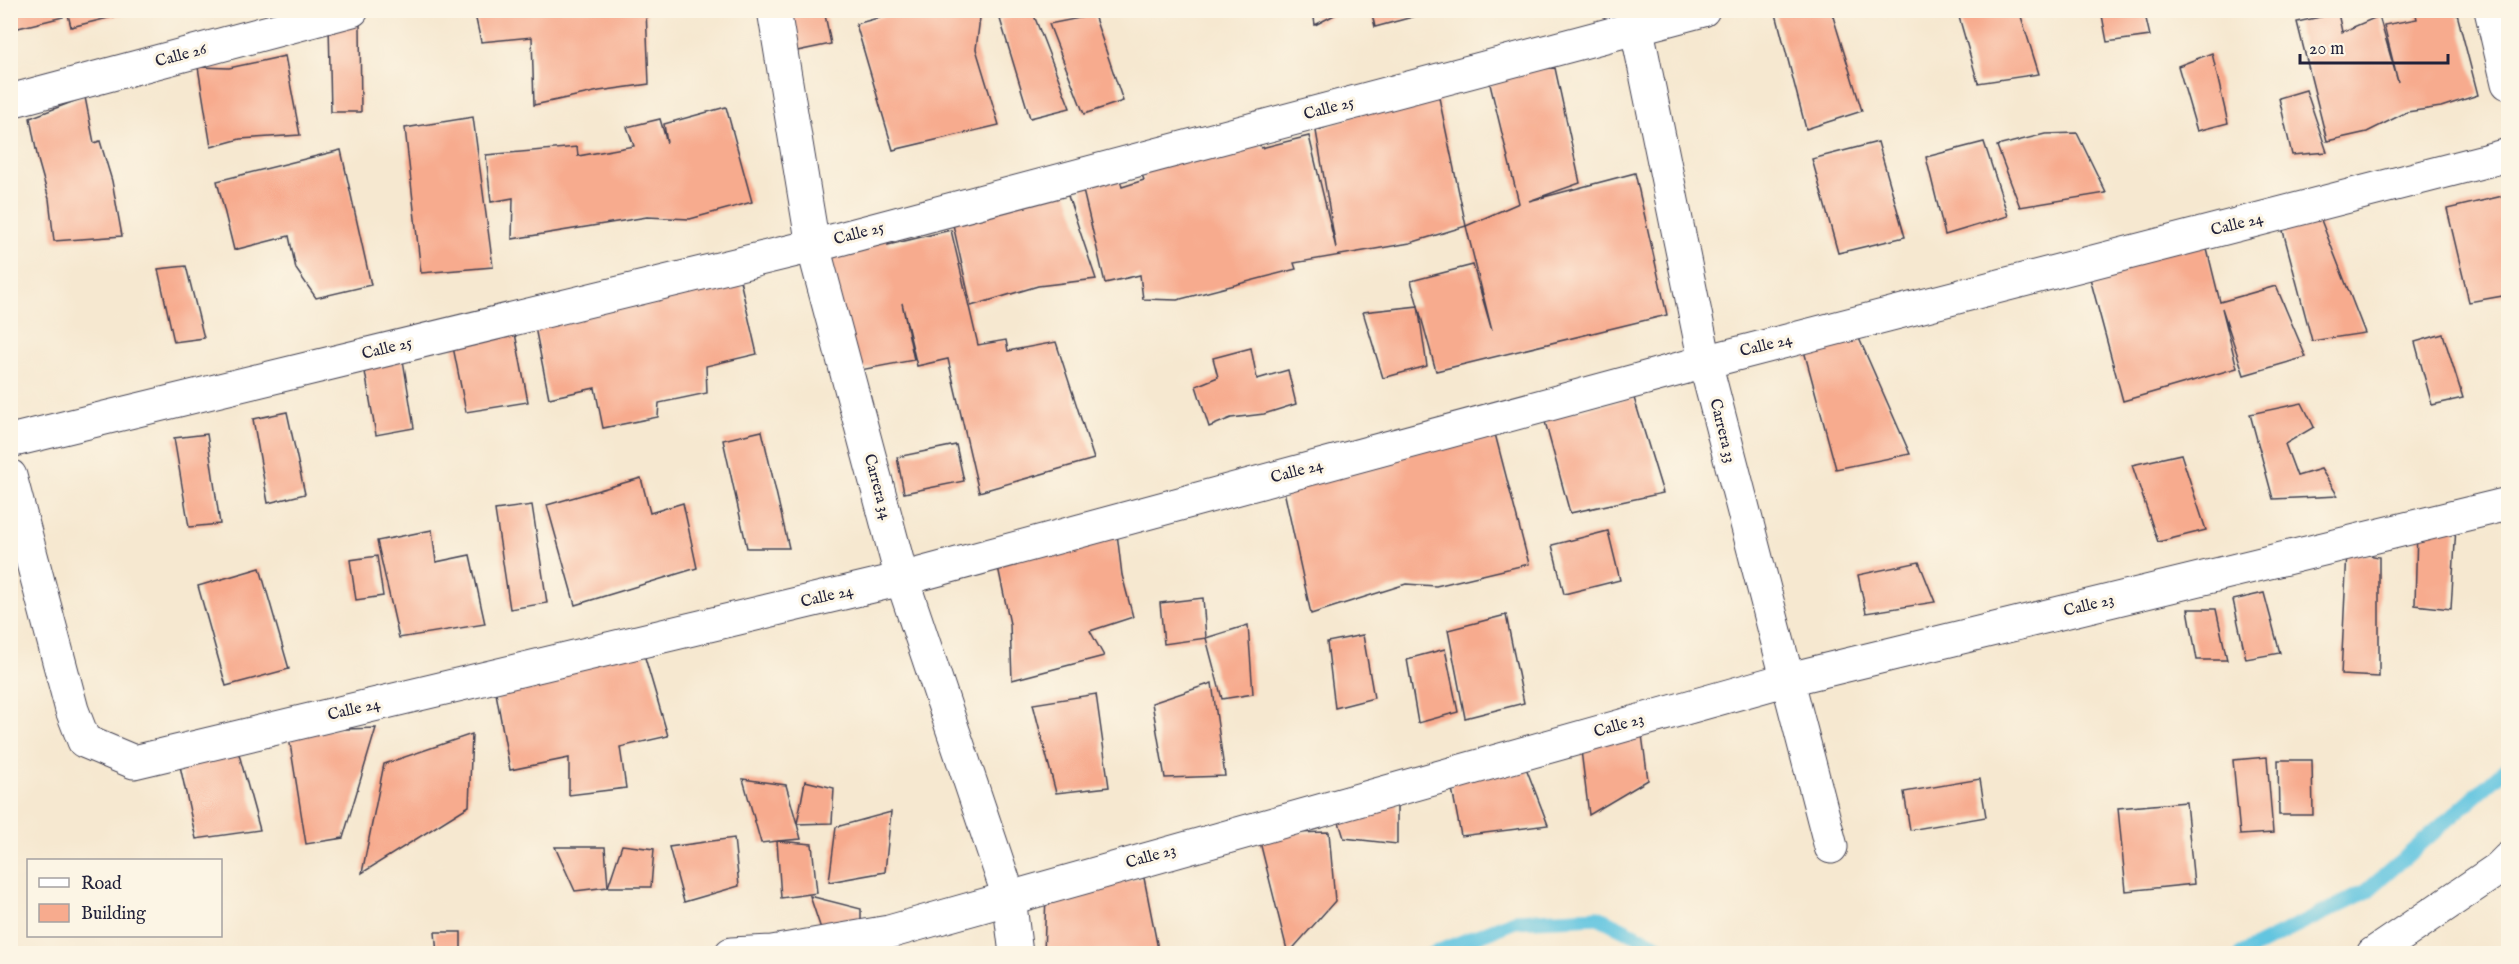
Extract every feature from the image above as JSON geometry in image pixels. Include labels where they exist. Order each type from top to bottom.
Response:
[{"type":"street","name":"Calle 26","points":[[10,101],[352,10]]},
{"type":"street","name":"Carrera 34","points":[[774,10],[813,246],[902,579],[1008,897],[1016,954]]},
{"type":"street","name":"Calle 25","points":[[10,441],[813,246],[1636,19],[1703,10]]},
{"type":"street","points":[[2491,10],[2508,83]]},
{"type":"street","name":"Carrera 33","points":[[1636,19],[1705,362],[1785,680],[1831,847]]},
{"type":"street","name":"Calle 24","points":[[10,476],[72,710],[84,741],[134,762],[902,579],[1705,362],[2508,154]]},
{"type":"street","name":"Calle 23","points":[[731,954],[772,952],[889,932],[1785,680],[2508,504]]},
{"type":"street","points":[[2373,954],[2498,869],[2508,859]]},
{"type":"building","points":[[10,10],[61,10],[63,17],[10,30]]},
{"type":"building","points":[[67,10],[137,10],[137,11],[71,27]]},
{"type":"building","points":[[474,10],[646,10],[649,84],[599,91],[534,105],[532,37],[481,42]]},
{"type":"building","points":[[786,10],[824,10],[831,44],[797,51]]},
{"type":"building","points":[[906,10],[981,10],[976,49],[999,125],[893,150],[856,24]]},
{"type":"building","points":[[1313,10],[1344,10],[1315,25]]},
{"type":"building","points":[[1371,10],[1435,10],[1435,11],[1375,27]]},
{"type":"building","points":[[1775,10],[1831,10],[1862,111],[1806,129]]},
{"type":"building","points":[[1957,10],[2019,10],[2039,74],[1978,83]]},
{"type":"building","points":[[2101,10],[2144,10],[2150,36],[2107,42]]},
{"type":"building","points":[[2415,10],[2456,10],[2478,95],[2441,107],[2407,112],[2367,132],[2327,141],[2297,22],[2338,13],[2342,32],[2379,16],[2398,82],[2384,25],[2417,19]]},
{"type":"building","points":[[1033,13],[1070,108],[1030,118],[1000,19]]},
{"type":"building","points":[[1094,15],[1123,101],[1084,114],[1049,24]]},
{"type":"building","points":[[329,25],[360,25],[361,112],[331,112]]},
{"type":"building","points":[[2212,53],[2228,123],[2197,131],[2178,66]]},
{"type":"building","points":[[285,56],[300,135],[240,139],[211,147],[198,67],[229,68]]},
{"type":"building","points":[[1555,68],[1580,183],[1529,201],[1635,173],[1667,315],[1436,371],[1411,281],[1473,265],[1492,331],[1466,226],[1519,203],[1487,72]]},
{"type":"building","points":[[2306,90],[2327,152],[2292,155],[2279,98]]},
{"type":"building","points":[[1438,93],[1466,226],[1410,243],[1294,263],[1296,269],[1177,300],[1143,299],[1140,275],[1105,283],[1081,182],[1118,173],[1122,187],[1144,180],[1140,169],[1257,136],[1261,148],[1309,136],[1336,248],[1316,131],[1379,106]]},
{"type":"building","points":[[85,97],[94,143],[100,141],[112,181],[122,236],[54,241],[49,199],[38,160],[30,118]]},
{"type":"building","points":[[726,107],[752,202],[690,219],[647,217],[512,239],[513,198],[491,202],[486,155],[577,147],[578,156],[634,146],[627,127],[660,119],[667,143],[664,124]]},
{"type":"building","points":[[473,117],[493,267],[421,273],[405,128]]},
{"type":"building","points":[[2077,133],[2106,193],[2020,207],[1997,146],[2045,134]]},
{"type":"building","points":[[1878,142],[1905,237],[1838,253],[1812,159]]},
{"type":"building","points":[[1984,142],[2008,216],[1945,235],[1926,157]]},
{"type":"building","points":[[341,150],[371,285],[316,298],[296,269],[289,236],[234,250],[217,181]]},
{"type":"building","points":[[1065,187],[1096,279],[1038,286],[971,306],[952,220]]},
{"type":"building","points":[[2507,195],[2508,295],[2469,302],[2447,209]]},
{"type":"building","points":[[2321,220],[2365,333],[2312,341],[2282,227]]},
{"type":"building","points":[[951,230],[978,345],[1006,340],[1008,351],[1056,342],[1094,459],[979,492],[948,359],[917,366],[902,303],[914,360],[850,372],[826,248],[889,235],[888,245]]},
{"type":"building","points":[[2205,241],[2220,302],[2276,286],[2306,357],[2244,375],[2222,308],[2237,368],[2123,401],[2087,267]]},
{"type":"building","points":[[186,266],[204,338],[174,342],[158,269]]},
{"type":"building","points":[[739,276],[757,354],[706,366],[707,393],[659,403],[658,417],[603,428],[595,388],[549,398],[533,317]]},
{"type":"building","points":[[1418,306],[1427,366],[1383,378],[1363,312]]},
{"type":"building","points":[[515,333],[528,402],[466,412],[452,342]]},
{"type":"building","points":[[2443,334],[2463,398],[2432,405],[2415,342]]},
{"type":"building","points":[[1858,336],[1910,454],[1836,469],[1803,347]]},
{"type":"building","points":[[1251,348],[1257,379],[1288,370],[1296,404],[1264,414],[1231,418],[1209,427],[1196,386],[1218,377],[1213,358]]},
{"type":"building","points":[[403,360],[414,428],[376,435],[364,366]]},
{"type":"building","points":[[1634,398],[1663,493],[1570,513],[1544,418]]},
{"type":"building","points":[[2302,403],[2314,427],[2285,444],[2297,476],[2321,469],[2338,496],[2273,499],[2250,414]]},
{"type":"building","points":[[287,412],[305,494],[268,503],[253,419]]},
{"type":"building","points":[[1494,430],[1529,564],[1436,586],[1406,584],[1311,614],[1283,486]]},
{"type":"building","points":[[762,431],[789,548],[747,548],[723,440]]},
{"type":"building","points":[[207,434],[220,524],[189,527],[174,438]]},
{"type":"building","points":[[956,445],[964,481],[904,493],[897,457]]},
{"type":"building","points":[[2181,454],[2206,530],[2158,542],[2132,465]]},
{"type":"building","points":[[641,478],[650,513],[683,503],[697,568],[575,605],[547,505]]},
{"type":"building","points":[[532,505],[547,603],[510,609],[495,510]]},
{"type":"building","points":[[1116,525],[1122,575],[1133,617],[1090,631],[1104,656],[1012,680],[1010,624],[997,562]]},
{"type":"building","points":[[2456,527],[2451,609],[2415,605],[2417,530]]},
{"type":"building","points":[[432,530],[436,562],[470,555],[485,624],[399,638],[377,541]]},
{"type":"building","points":[[1608,531],[1620,580],[1564,594],[1552,545]]},
{"type":"building","points":[[2347,551],[2379,557],[2379,677],[2341,675]]},
{"type":"building","points":[[377,556],[383,596],[356,600],[350,560]]},
{"type":"building","points":[[1919,562],[1935,602],[1866,613],[1858,575]]},
{"type":"building","points":[[260,568],[289,669],[226,686],[198,586]]},
{"type":"building","points":[[2264,593],[2280,653],[2246,659],[2233,600]]},
{"type":"building","points":[[1203,598],[1206,638],[1164,644],[1160,603]]},
{"type":"building","points":[[2188,609],[2216,609],[2227,660],[2197,660]]},
{"type":"building","points":[[1506,615],[1524,703],[1465,718],[1448,630]]},
{"type":"building","points":[[1248,625],[1253,694],[1222,699],[1206,638]]},
{"type":"building","points":[[1363,635],[1374,698],[1335,708],[1327,642]]},
{"type":"building","points":[[641,644],[668,736],[620,747],[626,788],[569,795],[569,758],[510,770],[494,682]]},
{"type":"building","points":[[1445,649],[1458,712],[1418,723],[1407,659]]},
{"type":"building","points":[[1212,683],[1225,776],[1165,778],[1152,703]]},
{"type":"building","points":[[1096,694],[1109,787],[1056,793],[1033,704]]},
{"type":"building","points":[[1641,727],[1648,780],[1589,815],[1580,742]]},
{"type":"building","points":[[376,728],[343,838],[306,844],[288,731]]},
{"type":"building","points":[[472,734],[469,806],[362,873],[384,764]]},
{"type":"building","points":[[237,747],[260,830],[196,839],[180,766]]},
{"type":"building","points":[[2267,757],[2273,833],[2240,835],[2233,760]]},
{"type":"building","points":[[1523,760],[1548,825],[1461,836],[1450,778]]},
{"type":"building","points":[[2278,760],[2312,760],[2313,815],[2279,815]]},
{"type":"building","points":[[743,779],[786,785],[801,839],[761,843]]},
{"type":"building","points":[[1980,779],[1986,817],[1910,830],[1904,792]]},
{"type":"building","points":[[805,781],[834,788],[832,823],[797,824]]},
{"type":"building","points":[[1397,801],[1397,844],[1344,838],[1335,809]]},
{"type":"building","points":[[2186,802],[2194,884],[2126,891],[2118,808]]},
{"type":"building","points":[[891,812],[885,872],[829,882],[836,827]]},
{"type":"building","points":[[1329,832],[1335,901],[1288,954],[1258,834]]},
{"type":"building","points":[[734,838],[739,886],[684,902],[669,847]]},
{"type":"building","points":[[777,841],[812,844],[817,893],[781,898]]},
{"type":"building","points":[[622,845],[654,849],[651,887],[608,887]]},
{"type":"building","points":[[555,847],[605,847],[608,887],[575,891]]},
{"type":"building","points":[[1144,878],[1159,954],[1044,954],[1046,893]]},
{"type":"building","points":[[810,896],[861,909],[861,933],[824,938]]},
{"type":"building","points":[[435,932],[461,932],[461,954],[437,954]]},
{"type":"waterway","points":[[2241,954],[2367,891],[2508,767]]},
{"type":"waterway","points":[[1432,954],[1515,921],[1598,917],[1674,954]]}]
